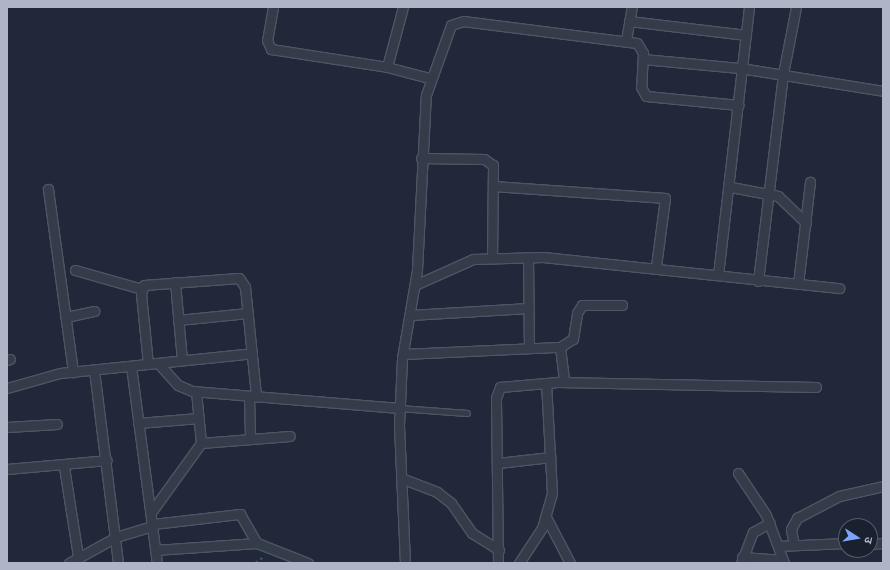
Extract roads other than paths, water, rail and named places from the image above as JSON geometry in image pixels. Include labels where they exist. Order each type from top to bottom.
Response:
[{"type":"street","points":[[273,7],[267,40],[271,49],[387,67],[430,78]]},
{"type":"street","points":[[387,67],[403,7]]},
{"type":"street","points":[[626,40],[632,7]]},
{"type":"street","points":[[718,275],[731,186],[749,7]]},
{"type":"street","points":[[758,281],[783,74],[796,7]]},
{"type":"street","points":[[405,563],[399,408],[403,354],[415,285],[421,158],[430,78],[451,25],[463,21],[626,40],[641,46],[643,59],[641,87],[646,96],[739,105]]},
{"type":"street","points":[[630,21],[746,35]]},
{"type":"street","points":[[643,59],[783,74],[883,91]]},
{"type":"street","points":[[421,158],[490,161],[494,170],[492,257]]},
{"type":"street","points":[[798,284],[810,182]]},
{"type":"street","points":[[494,186],[665,198],[656,266]]},
{"type":"street","points":[[731,186],[768,192],[784,200],[806,223]]},
{"type":"street","points":[[48,189],[73,372]]},
{"type":"street","points":[[415,285],[451,267],[492,257],[528,257],[656,266],[758,281],[839,288]]},
{"type":"street","points":[[528,257],[530,347]]},
{"type":"street","points":[[75,270],[142,289],[151,283],[239,278],[245,287],[252,353],[253,396],[250,438]]},
{"type":"street","points":[[175,282],[182,360]]},
{"type":"street","points":[[142,289],[153,363],[183,389],[399,408]]},
{"type":"street","points":[[403,354],[530,347],[560,347],[573,339],[577,313],[582,305],[622,305]]},
{"type":"street","points":[[410,315],[529,308]]},
{"type":"street","points":[[66,317],[94,311]]},
{"type":"street","points":[[178,320],[248,313]]},
{"type":"street","points":[[560,347],[564,382]]},
{"type":"street","points":[[7,388],[73,372],[252,353]]},
{"type":"street","points":[[130,366],[152,511],[157,563]]},
{"type":"street","points":[[94,370],[108,460],[118,563]]},
{"type":"street","points":[[498,563],[497,391],[505,385],[564,382],[816,387]]},
{"type":"street","points":[[519,563],[530,550],[546,517],[552,493],[546,383]]},
{"type":"street","points":[[152,511],[201,443],[196,391]]},
{"type":"street","points":[[138,423],[199,418]]},
{"type":"street","points":[[7,427],[57,424]]},
{"type":"street","points":[[201,443],[290,436]]},
{"type":"street","points":[[498,463],[551,457]]},
{"type":"street","points":[[7,469],[64,467],[108,460]]},
{"type":"street","points":[[64,467],[78,556]]},
{"type":"street","points":[[738,473],[770,523],[783,562],[741,560],[753,532],[770,523]]},
{"type":"street","points":[[401,478],[437,492],[451,503],[472,532],[499,550]]},
{"type":"street","points":[[794,545],[791,529],[797,518],[839,496],[883,486]]},
{"type":"street","points":[[69,563],[78,556],[116,537],[153,525],[240,514],[257,543]]},
{"type":"street","points":[[546,517],[570,563]]},
{"type":"street","points":[[155,550],[257,543],[308,563]]},
{"type":"street","points":[[778,546],[838,544]]},
{"type":"lane","points":[[399,408],[467,413]]}]
